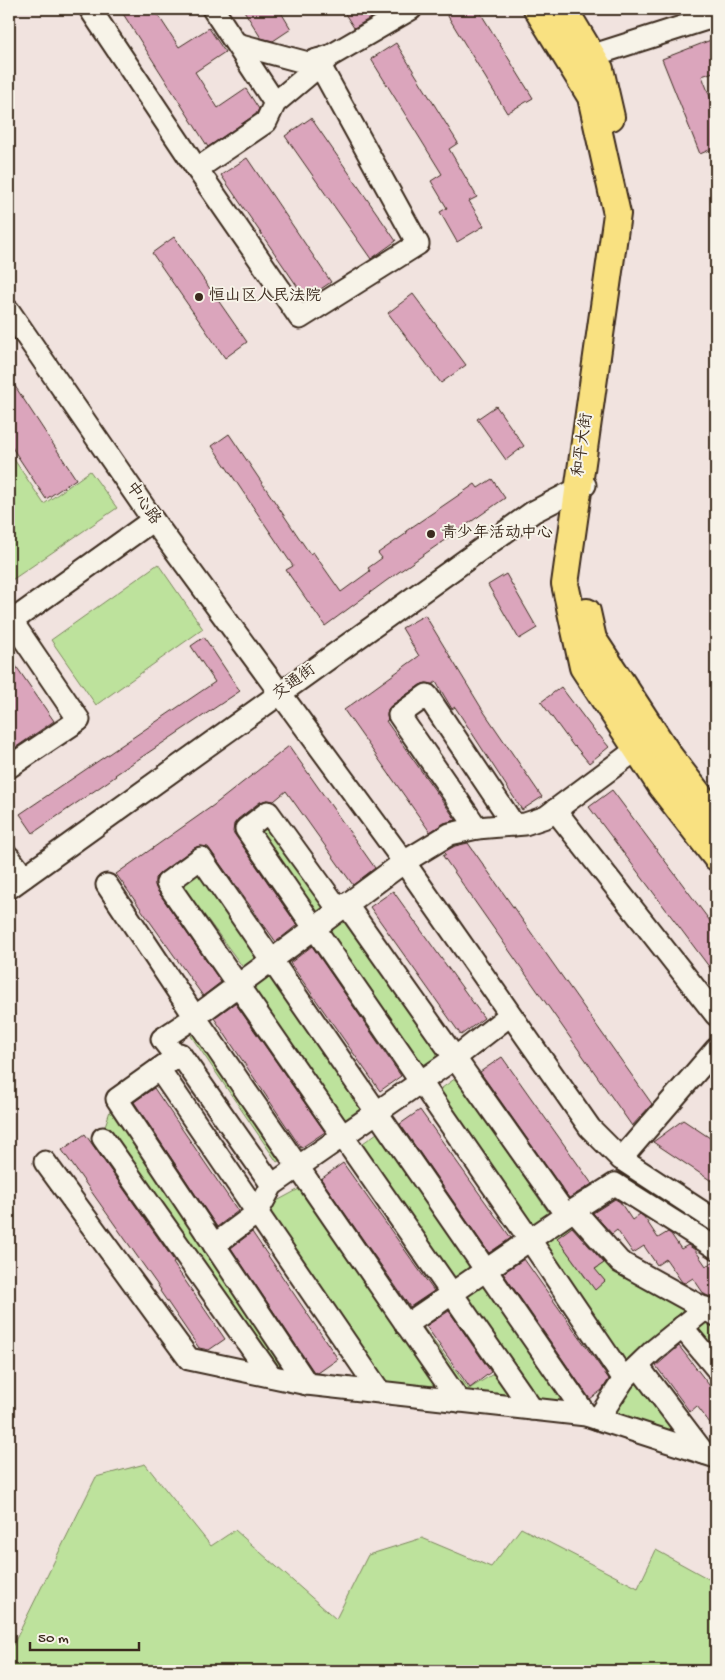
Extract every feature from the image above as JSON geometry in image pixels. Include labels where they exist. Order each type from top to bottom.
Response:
[{"type":"main road","name":"和平大街","points":[[537,9],[581,59]]},
{"type":"main road","name":"和平大街","points":[[564,9],[581,59],[591,97],[617,214],[582,486],[575,558],[593,639],[670,757],[716,817]]},
{"type":"main road","name":"和平大街","points":[[582,486],[565,584],[583,667],[661,786],[716,857]]},
{"type":"street","points":[[90,9],[300,318],[418,244],[322,61]]},
{"type":"street","points":[[213,9],[275,103]]},
{"type":"street","points":[[197,169],[266,122],[275,103],[322,61],[411,9]]},
{"type":"street","points":[[581,59],[716,16]]},
{"type":"street","points":[[236,44],[308,64],[322,61]]},
{"type":"street","name":"中心路","points":[[9,312],[154,520],[404,862],[590,1128],[621,1159],[716,1221]]},
{"type":"street","name":"交通街","points":[[16,883],[533,512],[582,486]]},
{"type":"street","points":[[9,767],[79,720],[10,619],[154,520]]},
{"type":"street","points":[[477,828],[399,715],[427,695],[514,825]]},
{"type":"street","points":[[380,1392],[257,1213],[167,1063],[162,1039],[404,862],[450,834],[477,828],[526,824],[546,817],[637,749]]},
{"type":"street","points":[[555,810],[716,1015]]},
{"type":"street","points":[[710,1455],[631,1372],[530,1240],[246,829],[268,812],[343,907],[570,1213],[620,1262],[711,1311]]},
{"type":"street","points":[[9,857],[16,883]]},
{"type":"street","points":[[532,1409],[167,883],[201,858],[486,1270],[592,1417]]},
{"type":"street","points":[[106,885],[194,1017],[458,1401]]},
{"type":"street","points":[[214,1245],[257,1213],[272,1185],[455,1058],[510,1014]]},
{"type":"street","points":[[621,1159],[716,1049]]},
{"type":"street","points":[[272,1185],[180,1054],[117,1099],[307,1384]]},
{"type":"street","points":[[103,1138],[271,1376]]},
{"type":"street","points":[[45,1162],[189,1359],[307,1384],[592,1417],[710,1455]]},
{"type":"street","points":[[406,1325],[615,1184],[716,1248]]},
{"type":"street","points":[[592,1417],[631,1372],[682,1327],[711,1311]]},
{"type":"street","points":[[682,1327],[716,1368]]},
{"type":"green space","points":[[9,452],[44,504],[90,471],[117,508],[9,582]]},
{"type":"green space","points":[[158,564],[203,629],[96,705],[51,640]]},
{"type":"green space","points":[[267,823],[330,912],[316,922],[255,832]]},
{"type":"green space","points":[[199,872],[262,958],[245,970],[182,885]]},
{"type":"green space","points":[[339,919],[346,919],[442,1054],[420,1068],[325,931]]},
{"type":"green space","points":[[268,969],[364,1106],[344,1120],[247,983]]},
{"type":"green space","points":[[197,1030],[284,1158],[277,1162],[191,1036]]},
{"type":"green space","points":[[456,1078],[551,1216],[530,1230],[435,1093]]},
{"type":"green space","points":[[111,1108],[287,1370],[273,1373],[105,1126]]},
{"type":"green space","points":[[377,1133],[473,1269],[452,1284],[356,1148]]},
{"type":"green space","points":[[301,1188],[445,1394],[383,1385],[266,1215],[275,1202]]},
{"type":"green space","points":[[577,1224],[557,1238],[585,1277],[605,1262],[688,1311],[645,1343],[626,1362],[539,1242],[562,1226]]},
{"type":"green space","points":[[483,1281],[569,1404],[536,1402],[463,1295]]},
{"type":"green space","points":[[706,1315],[716,1328],[716,1352],[694,1325]]},
{"type":"green space","points":[[421,1324],[469,1389],[498,1371],[518,1401],[467,1396],[419,1327]]},
{"type":"green space","points":[[635,1376],[680,1435],[606,1414]]},
{"type":"green space","points":[[145,1464],[211,1546],[235,1530],[336,1619],[368,1555],[422,1538],[491,1567],[521,1528],[638,1588],[656,1550],[716,1583],[716,1671],[9,1671],[9,1653],[96,1477]]},
{"type":"building","points":[[120,9],[154,9],[179,47],[209,28],[225,52],[195,72],[218,108],[246,89],[259,109],[256,114],[208,147]]},
{"type":"building","points":[[243,9],[279,9],[291,29],[273,41],[261,38]]},
{"type":"building","points":[[342,9],[378,9],[380,12],[354,28]]},
{"type":"building","points":[[453,9],[478,9],[533,98],[507,113],[446,13]]},
{"type":"building","points":[[716,38],[716,71],[702,76],[716,112],[716,147],[700,154],[662,59]]},
{"type":"building","points":[[396,43],[458,143],[449,149],[477,197],[469,201],[484,226],[457,242],[440,212],[447,208],[431,181],[442,174],[371,59]]},
{"type":"building","points":[[311,118],[396,241],[371,259],[285,136]]},
{"type":"building","points":[[247,158],[331,282],[306,299],[221,175]]},
{"type":"building","name":"恒山区人民法院","points":[[174,237],[247,342],[225,358],[152,253]]},
{"type":"building","points":[[413,294],[466,365],[441,383],[388,313]]},
{"type":"building","points":[[9,377],[76,479],[46,499],[9,443]]},
{"type":"building","points":[[496,406],[524,446],[506,460],[477,419]]},
{"type":"building","points":[[229,434],[310,554],[313,552],[341,592],[370,571],[368,568],[382,558],[378,553],[407,533],[406,531],[475,484],[478,488],[492,479],[505,498],[325,626],[286,570],[293,566],[212,446]]},
{"type":"building","points":[[506,574],[537,628],[519,639],[488,585]]},
{"type":"building","points":[[425,615],[482,709],[542,797],[522,810],[455,707],[452,709],[436,682],[420,685],[392,705],[388,709],[388,720],[386,721],[456,820],[444,823],[430,832],[344,710],[419,656],[402,628]]},
{"type":"building","points":[[204,637],[240,691],[33,833],[20,814],[215,682],[191,646]]},
{"type":"building","points":[[9,656],[54,721],[9,752]]},
{"type":"building","points":[[561,687],[598,736],[609,747],[589,763],[574,747],[541,702]]},
{"type":"building","points":[[289,746],[375,868],[353,885],[286,791],[274,801],[260,802],[238,819],[234,824],[233,832],[297,925],[276,942],[208,847],[200,846],[194,848],[160,873],[155,878],[157,890],[221,982],[203,996],[116,874],[214,805]]},
{"type":"building","points":[[612,790],[716,929],[716,976],[589,807]]},
{"type":"building","points":[[468,843],[652,1104],[632,1126],[443,856],[446,854],[444,852],[455,846]]},
{"type":"building","points":[[393,891],[484,1018],[461,1035],[370,907]]},
{"type":"building","points":[[312,946],[401,1076],[380,1091],[290,963]]},
{"type":"building","points":[[235,1003],[325,1132],[301,1148],[214,1018]]},
{"type":"building","points":[[502,1057],[592,1184],[569,1198],[480,1072]]},
{"type":"building","points":[[154,1088],[238,1211],[217,1227],[134,1102]]},
{"type":"building","points":[[420,1110],[511,1238],[489,1253],[400,1124]]},
{"type":"building","points":[[683,1120],[716,1142],[716,1184],[653,1142]]},
{"type":"building","points":[[85,1134],[175,1262],[173,1263],[225,1339],[209,1350],[199,1348],[161,1290],[62,1150]]},
{"type":"building","points":[[343,1163],[434,1291],[410,1307],[321,1179]]},
{"type":"building","points":[[615,1199],[620,1202],[632,1220],[640,1214],[644,1217],[658,1238],[668,1232],[681,1249],[688,1245],[695,1250],[706,1266],[716,1260],[716,1297],[714,1299],[704,1294],[693,1278],[685,1283],[682,1282],[666,1259],[657,1265],[644,1246],[633,1253],[617,1230],[612,1234],[593,1213]]},
{"type":"building","points":[[572,1227],[604,1263],[595,1269],[605,1281],[595,1290],[557,1238]]},
{"type":"building","points":[[252,1232],[338,1359],[318,1373],[314,1372],[231,1248]]},
{"type":"building","points":[[524,1259],[609,1379],[602,1390],[590,1399],[503,1273]]},
{"type":"building","points":[[449,1311],[491,1372],[470,1388],[426,1326]]},
{"type":"building","points":[[679,1346],[716,1394],[716,1431],[697,1406],[690,1412],[656,1366]]},
{"type":"place","name":"恒山区人民法院","points":[[199,297]]},
{"type":"place","name":"青少年活动中心","points":[[431,534]]}]
